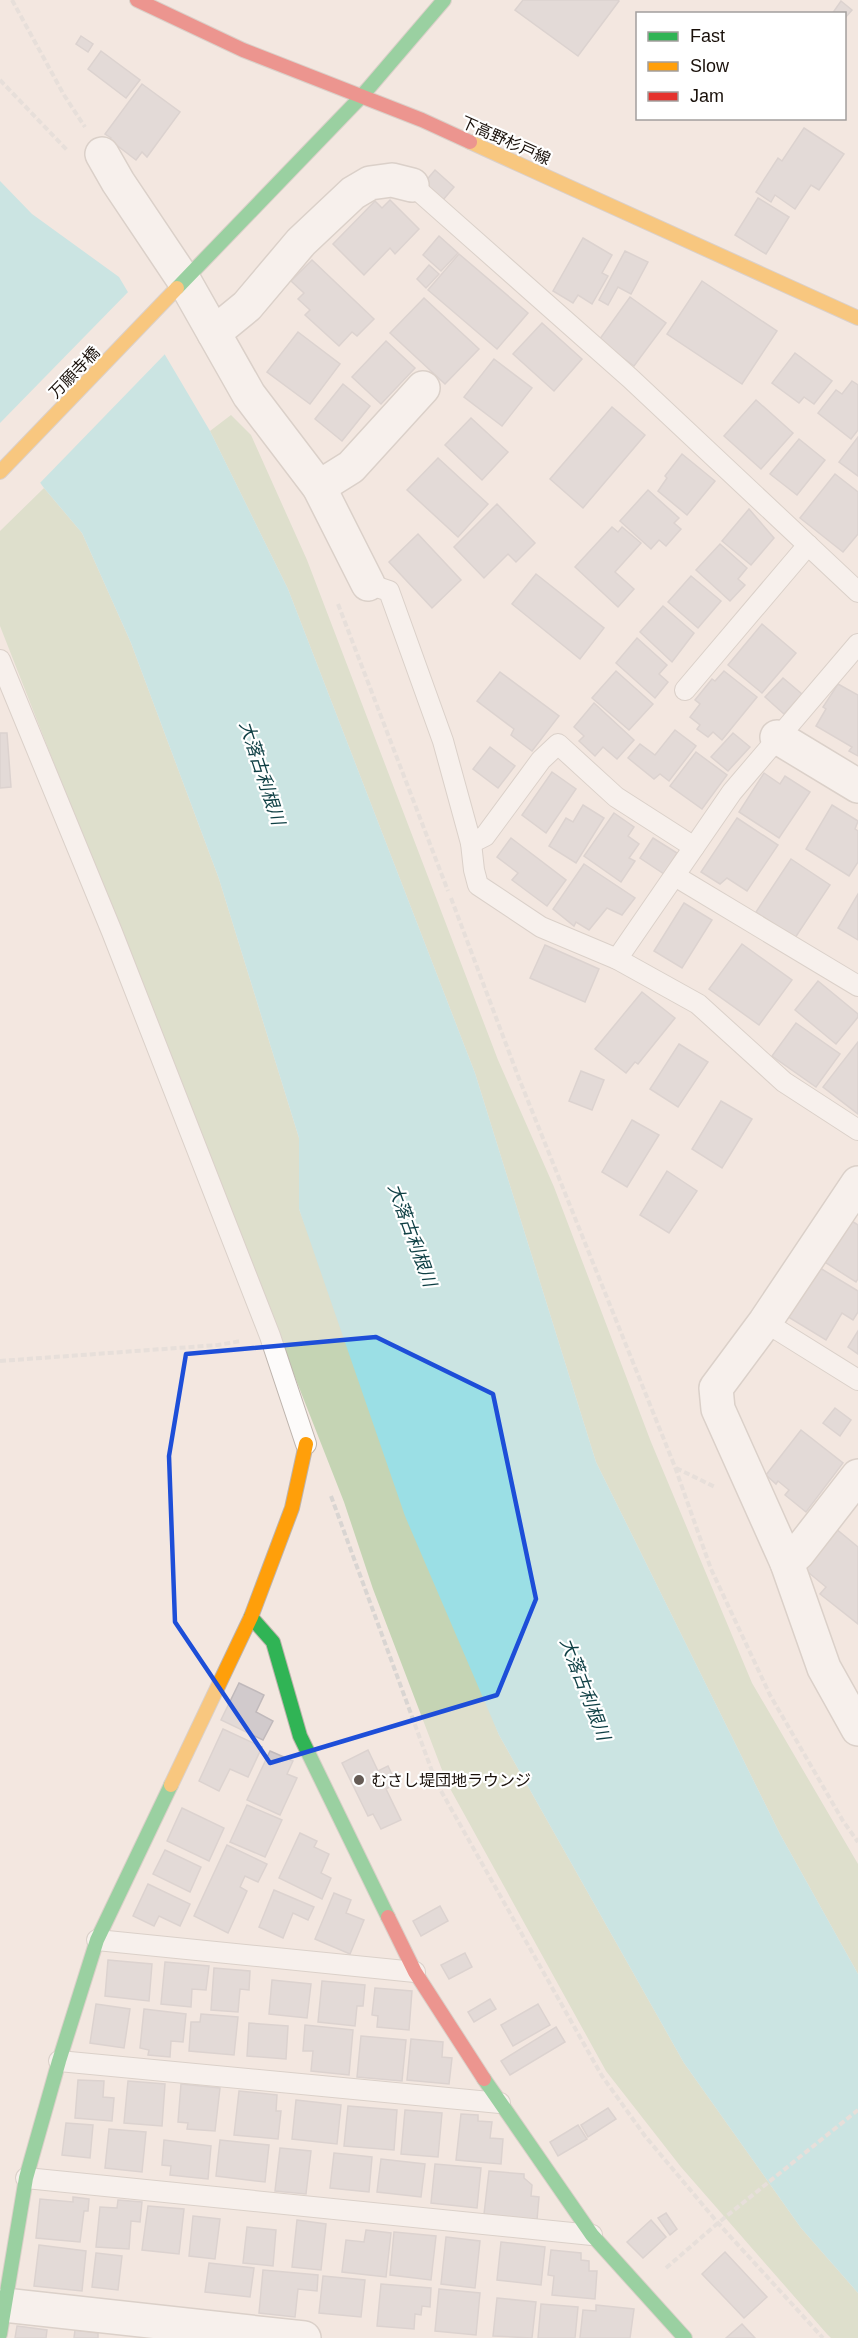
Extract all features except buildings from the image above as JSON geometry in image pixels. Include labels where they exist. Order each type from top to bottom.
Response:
[{"type":"street","name":"下高野杉戸線","points":[[137,0],[243,50],[422,120],[858,318]]},
{"type":"street","name":"万願寺橋","points":[[0,472],[361,97],[444,0]]},
{"type":"street","points":[[88,155],[118,182],[178,288],[213,333],[249,395],[319,487],[368,584]]},
{"type":"street","points":[[213,333],[247,306],[301,242],[353,193],[370,183],[392,180],[412,185]]},
{"type":"street","points":[[319,487],[351,467],[423,388]]},
{"type":"street","points":[[777,737],[858,786]]},
{"type":"street","points":[[857,1187],[765,1322],[716,1388],[718,1409],[787,1563],[824,1668],[858,1729]]},
{"type":"street","points":[[304,2338],[2,2319],[26,2178],[59,2061],[97,1940],[251,1617],[292,1508],[306,1444]]},
{"type":"street","points":[[787,1563],[798,1553],[858,1476]]},
{"type":"street","points":[[251,1617],[273,1642],[300,1736],[415,1972],[500,2103],[592,2235],[685,2338]]},
{"type":"lane","points":[[412,185],[622,370],[858,592]]},
{"type":"lane","points":[[686,690],[808,545]]},
{"type":"lane","points":[[368,584],[389,591],[443,741],[471,843],[478,885],[541,927],[617,959],[698,1004],[784,1082],[858,1130]]},
{"type":"lane","points":[[617,959],[732,792],[858,644]]},
{"type":"lane","points":[[0,660],[112,932],[270,1336],[306,1444]]},
{"type":"lane","points":[[471,843],[485,837],[541,760],[558,744],[616,796],[694,847]]},
{"type":"lane","points":[[675,876],[858,986]]},
{"type":"lane","points":[[765,1322],[858,1380]]},
{"type":"lane","points":[[97,1940],[415,1972]]},
{"type":"lane","points":[[59,2061],[500,2103]]},
{"type":"lane","points":[[26,2178],[592,2235]]},
{"type":"path","points":[[12,0],[64,95],[88,155]]},
{"type":"path","points":[[0,80],[88,155]]},
{"type":"path","points":[[336,598],[518,1076],[675,1467],[711,1569],[770,1695],[843,1821],[858,1842]]},
{"type":"path","points":[[0,1361],[218,1346],[270,1336]]},
{"type":"path","points":[[330,1494],[436,1782],[602,2076],[645,2136],[718,2223],[822,2338]]},
{"type":"path","points":[[661,2272],[727,2215],[858,2110]]},
{"type":"highlighted area","points":[[376,1337],[493,1394],[536,1599],[497,1695],[270,1763],[175,1622],[169,1456],[186,1354]]},
{"type":"green space","points":[[231,415],[251,435],[307,560],[498,1060],[554,1187],[651,1442],[752,1683],[858,1864],[858,1974],[780,1834],[596,1462],[475,1073],[288,589],[210,431]]},
{"type":"green space","points":[[44,488],[82,533],[131,643],[219,879],[299,1138],[299,1209],[499,1735],[684,2063],[801,2228],[858,2293],[858,2338],[831,2338],[827,2334],[681,2167],[606,2071],[447,1783],[373,1589],[344,1502],[0,626],[0,531]]},
{"type":"water","name":"大落古利根川","points":[[0,181],[32,214],[119,277],[210,431],[288,589],[475,1073],[596,1462],[780,1834],[858,1974],[858,2293],[801,2228],[684,2063],[499,1735],[405,1516],[299,1209],[299,1138],[219,879],[131,643],[82,533],[44,488],[0,427]]},
{"type":"pier","points":[[130,290],[167,352],[38,485],[0,432],[0,423]]},
{"type":"traffic: fast","points":[[177,288],[361,97],[444,0]]},
{"type":"traffic: fast","points":[[251,1617],[273,1642],[300,1736],[388,1917]]},
{"type":"traffic: fast","points":[[0,2334],[26,2178],[59,2061],[97,1940],[171,1785]]},
{"type":"traffic: fast","points":[[484,2079],[592,2235],[685,2338]]},
{"type":"traffic: slow","points":[[470,142],[858,318]]},
{"type":"traffic: slow","points":[[0,472],[177,288]]},
{"type":"traffic: slow","points":[[171,1785],[251,1617],[292,1508],[306,1444]]},
{"type":"traffic: jam","points":[[137,0],[243,50],[422,120],[470,142]]},
{"type":"traffic: jam","points":[[388,1917],[415,1972],[484,2079]]},
{"type":"place","name":"むさし堤団地ラウンジ","points":[[359,1780]]}]
